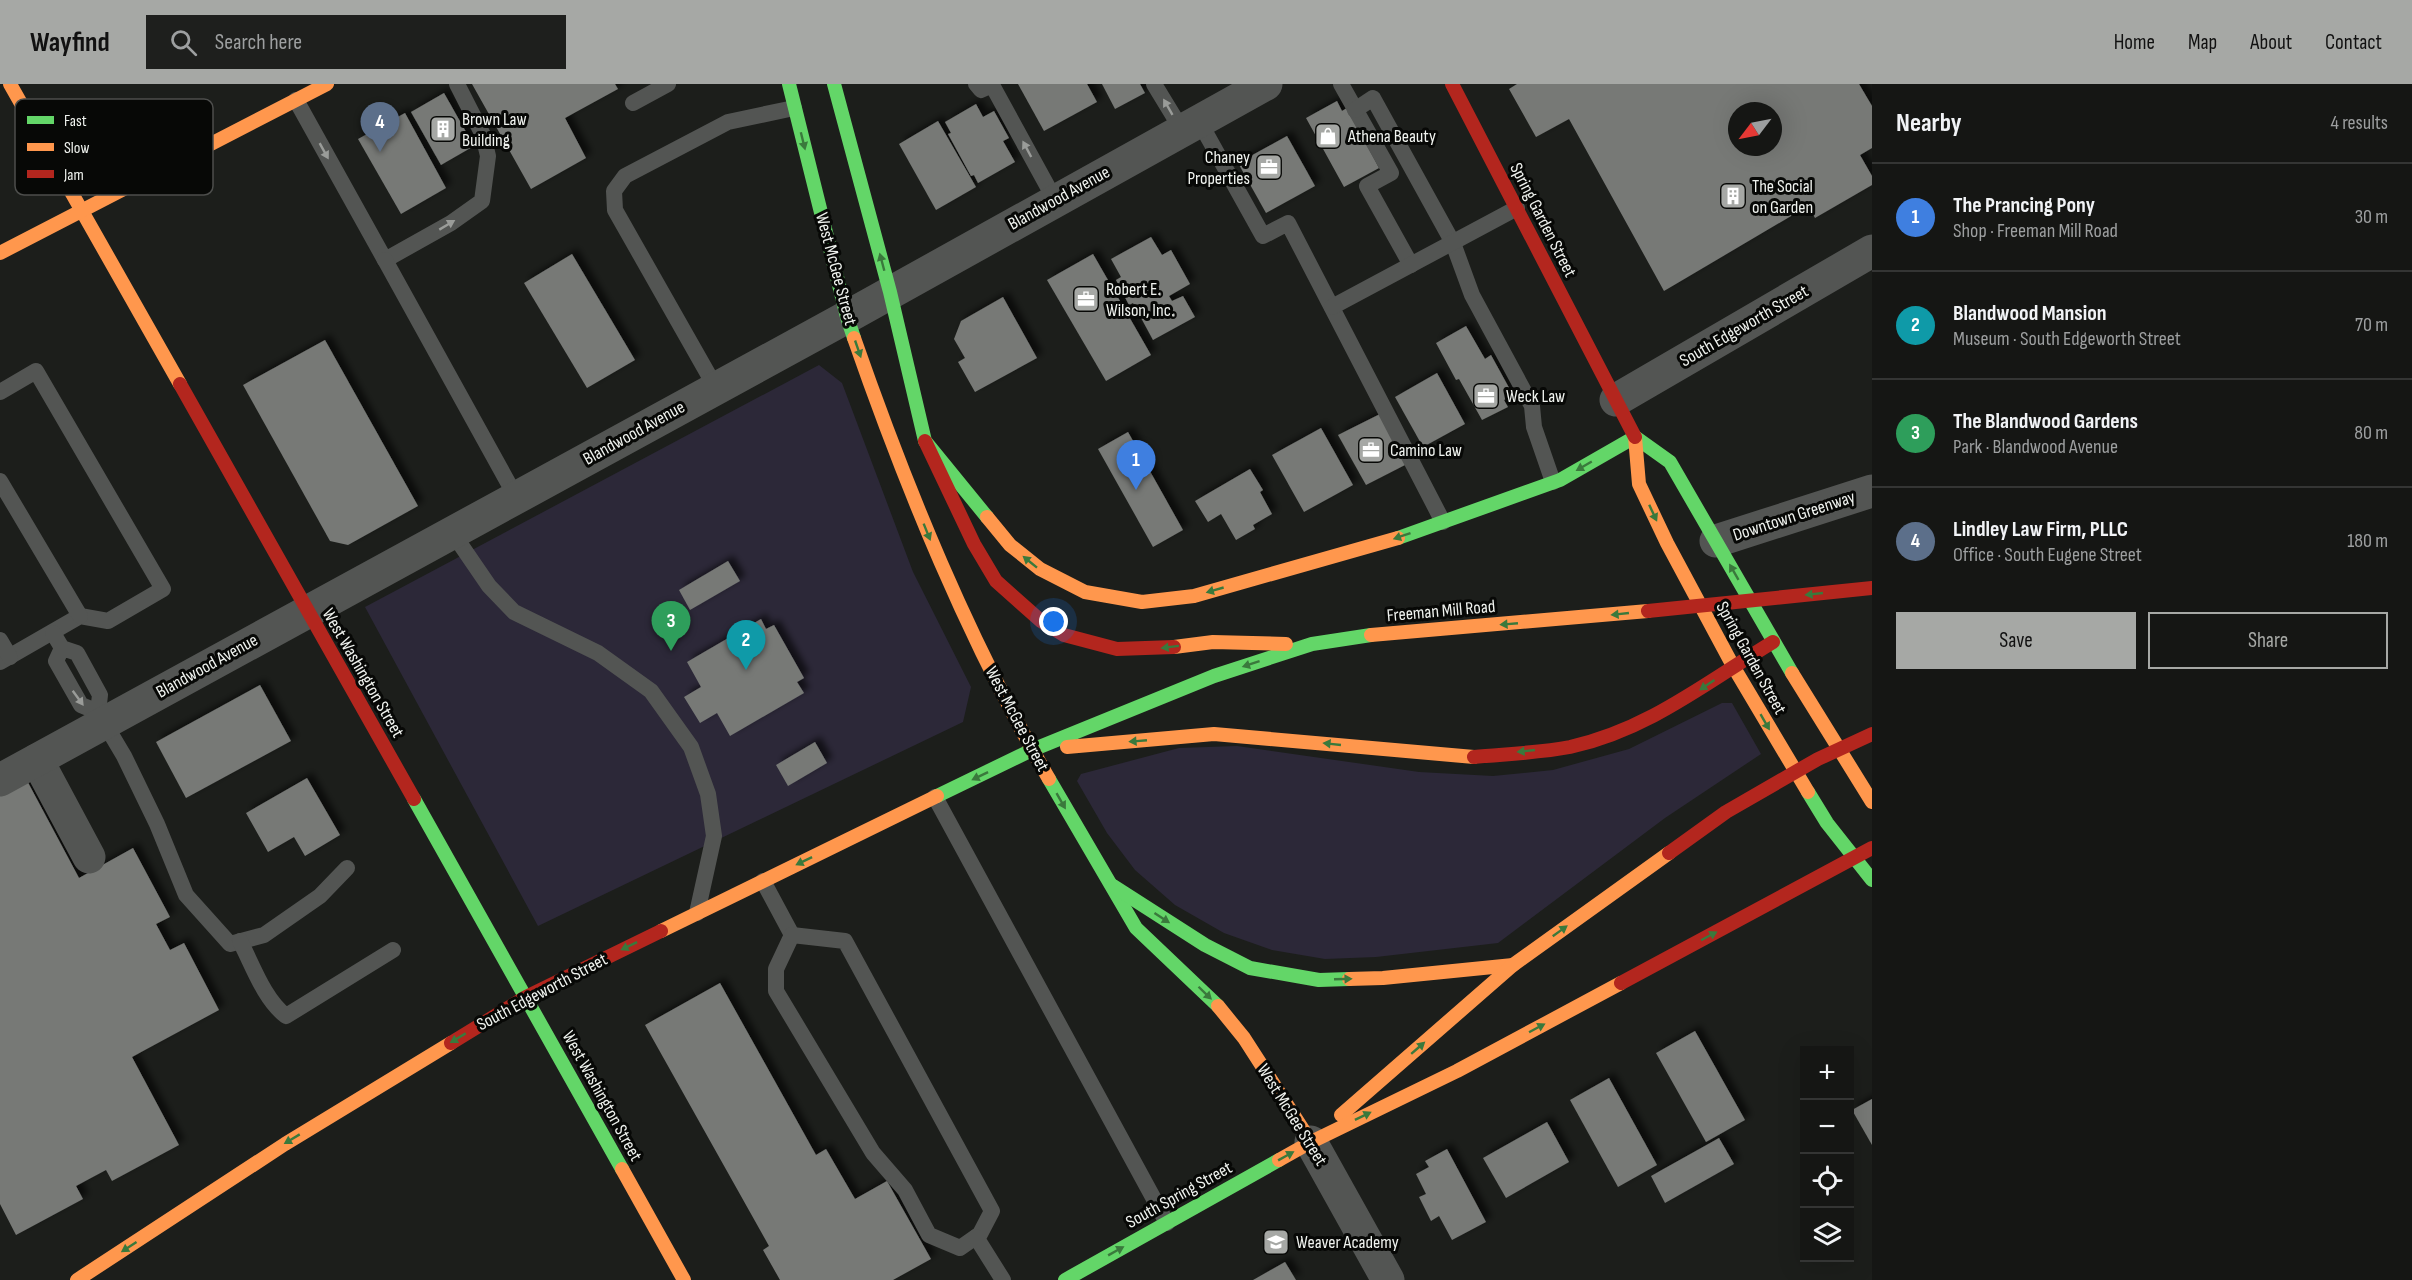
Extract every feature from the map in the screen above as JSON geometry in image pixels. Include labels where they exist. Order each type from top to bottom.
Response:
[{"type":"main road","name":"West Washington Street","points":[[10,84],[19,99]]},
{"type":"main road","points":[[213,143],[327,84]]},
{"type":"main road","name":"West McGee Street","points":[[789,84],[847,317],[886,432],[936,555],[1032,750],[1136,928],[1221,1009],[1244,1038],[1311,1142]]},
{"type":"main road","points":[[834,84],[890,292],[925,441],[975,544],[996,581],[1041,621],[1064,635],[1117,649],[1160,649],[1213,642],[1312,644]]},
{"type":"main road","name":"Spring Garden Street","points":[[1452,84],[1635,437],[1639,484],[1667,543],[1733,666],[1827,823],[1853,859],[1872,880]]},
{"type":"main road","name":"West Washington Street","points":[[73,195],[684,1280]]},
{"type":"main road","points":[[0,253],[111,195]]},
{"type":"main road","points":[[925,441],[1010,545],[1040,569],[1085,592],[1142,602],[1194,596],[1398,538],[1552,483],[1635,437]]},
{"type":"main road","name":"Spring Garden Street","points":[[1635,437],[1670,462],[1773,642],[1872,802]]},
{"type":"main road","name":"Freeman Mill Road","points":[[1032,750],[1214,676],[1312,644],[1348,637],[1567,619],[1872,588]]},
{"type":"main road","points":[[1032,750],[1214,734],[1467,758],[1569,747],[1610,735],[1650,718],[1701,689],[1773,642]]},
{"type":"main road","points":[[1311,1142],[1513,965],[1726,812],[1818,759],[1872,734]]},
{"type":"main road","name":"South Edgeworth Street","points":[[77,1280],[285,1144],[526,997],[1032,750]]},
{"type":"main road","points":[[1311,1142],[1457,1071],[1872,848]]},
{"type":"main road","points":[[1113,886],[1204,945],[1250,968],[1319,980],[1383,978],[1513,965]]},
{"type":"main road","name":"South Spring Street","points":[[1065,1280],[1311,1142]]},
{"type":"street","name":"Blandwood Avenue","points":[[0,780],[37,760],[101,717],[307,611],[847,317],[1266,84]]},
{"type":"street","name":"South Edgeworth Street","points":[[1616,400],[1872,251]]},
{"type":"street","name":"Downtown Greenway","points":[[1716,540],[1872,490]]},
{"type":"street","points":[[37,760],[89,857]]},
{"type":"street","name":"West McGee Street","points":[[1311,1142],[1388,1280]]},
{"type":"lane","points":[[385,260],[451,223],[482,201],[489,156],[483,135],[457,84]]},
{"type":"lane","points":[[633,103],[668,84]]},
{"type":"lane","points":[[976,84],[981,90],[993,85],[1055,200]]},
{"type":"lane","points":[[1154,84],[1190,126],[1263,236],[1287,223],[1443,522]]},
{"type":"lane","points":[[1341,84],[1391,173],[1367,186],[1411,265]]},
{"type":"lane","points":[[1355,110],[1373,98],[1453,243],[1472,295],[1532,406],[1534,427],[1552,483]]},
{"type":"lane","points":[[296,100],[516,497]]},
{"type":"lane","points":[[716,388],[615,210],[614,191],[625,176],[728,122],[794,108]]},
{"type":"lane","points":[[1332,307],[1517,208]]},
{"type":"lane","points":[[0,392],[36,370],[163,589],[108,621],[80,616],[5,660],[0,640]]},
{"type":"lane","points":[[0,481],[80,616]]},
{"type":"lane","points":[[452,532],[489,586],[514,612],[598,653],[651,691],[691,747],[708,794],[714,836],[697,913]]},
{"type":"lane","points":[[53,633],[62,648],[56,661],[81,705],[101,717],[124,756],[157,824],[186,895],[230,944],[264,935],[320,896],[347,868]]},
{"type":"lane","points":[[935,797],[1167,1223]]},
{"type":"lane","points":[[763,881],[792,935]]},
{"type":"lane","points":[[792,935],[845,941],[992,1211],[981,1234],[960,1248],[928,1235],[905,1190],[873,1153],[776,991],[776,969],[792,935]]},
{"type":"lane","points":[[240,941],[269,998],[276,1009],[286,1016],[393,950]]},
{"type":"lane","points":[[976,1237],[1003,1280]]},
{"type":"shaded area","points":[[819,365],[842,383],[913,572],[971,687],[963,722],[538,926],[365,607]]},
{"type":"shaded area","points":[[1722,703],[1732,703],[1761,754],[1665,818],[1498,943],[1376,957],[1325,959],[1272,950],[1224,933],[1175,905],[1135,870],[1107,833],[1077,781],[1081,774],[1179,748],[1237,746],[1419,772],[1493,776],[1553,770],[1629,749]]},
{"type":"building","points":[[472,84],[615,84],[618,89],[565,118],[586,158],[531,189]]},
{"type":"building","points":[[1018,84],[1087,84],[1097,102],[1044,131]]},
{"type":"building","points":[[1102,84],[1140,84],[1145,93],[1115,109]]},
{"type":"building","name":"The Social on Garden","points":[[1517,84],[1859,84],[1872,106],[1872,148],[1860,155],[1872,176],[1872,185],[1815,218],[1808,206],[1664,291],[1569,119],[1536,137],[1509,89]]},
{"type":"building","name":"Brown Law Building","points":[[444,93],[474,146],[441,165],[411,112]]},
{"type":"building","points":[[1337,101],[1342,111],[1347,108],[1379,168],[1344,187],[1306,118]]},
{"type":"building","points":[[976,104],[983,117],[994,111],[1009,138],[1003,141],[1015,162],[978,183],[974,175],[971,176],[948,134],[951,133],[945,122]]},
{"type":"building","points":[[405,113],[446,188],[401,214],[358,139]]},
{"type":"building","points":[[938,121],[976,187],[936,210],[899,144]]},
{"type":"building","points":[[1287,136],[1315,186],[1266,213],[1238,163]]},
{"type":"building","points":[[1151,237],[1162,255],[1171,250],[1190,284],[1169,296],[1172,301],[1183,296],[1195,317],[1153,340],[1133,303],[1129,305],[1116,280],[1121,277],[1111,259]]},
{"type":"building","points":[[572,254],[635,360],[587,388],[524,283]]},
{"type":"building","points":[[1093,254],[1151,355],[1106,381],[1047,280]]},
{"type":"building","points":[[1003,297],[1037,358],[975,392],[958,362],[965,358],[954,339],[961,321]]},
{"type":"building","points":[[1466,326],[1485,359],[1491,355],[1513,395],[1504,400],[1508,407],[1482,420],[1459,379],[1456,380],[1436,343]]},
{"type":"building","points":[[325,340],[418,506],[348,545],[330,541],[243,385]]},
{"type":"building","points":[[1437,373],[1465,424],[1423,447],[1395,397]]},
{"type":"building","points":[[1380,414],[1407,464],[1366,485],[1338,435]]},
{"type":"building","points":[[1321,428],[1353,485],[1304,512],[1272,455]]},
{"type":"building","points":[[1128,432],[1183,530],[1153,547],[1098,449]]},
{"type":"building","points":[[1250,469],[1263,490],[1260,492],[1272,514],[1253,525],[1255,529],[1236,540],[1221,514],[1208,522],[1195,501]]},
{"type":"building","points":[[728,561],[740,581],[690,610],[679,590]]},
{"type":"building","points":[[761,619],[766,629],[774,625],[804,678],[797,682],[804,693],[730,736],[717,713],[700,723],[684,697],[701,687],[687,662]]},
{"type":"building","points":[[260,685],[291,741],[186,798],[156,742]]},
{"type":"building","points":[[815,742],[827,763],[788,786],[776,765]]},
{"type":"building","points":[[24,775],[79,878],[133,848],[170,917],[156,924],[170,950],[184,943],[219,1010],[132,1057],[179,1145],[112,1181],[106,1170],[76,1186],[83,1199],[16,1235],[0,1204],[0,788]]},
{"type":"building","points":[[307,778],[340,835],[305,856],[294,837],[268,852],[246,813]]},
{"type":"building","points":[[720,983],[816,1155],[826,1149],[855,1199],[887,1181],[931,1259],[893,1280],[780,1280],[763,1250],[769,1246],[645,1025]]},
{"type":"building","points":[[1695,1031],[1745,1120],[1706,1142],[1656,1053]]},
{"type":"building","points":[[1609,1078],[1657,1165],[1618,1187],[1570,1100]]},
{"type":"building","points":[[1872,1099],[1872,1145],[1854,1114],[1854,1109]]},
{"type":"building","points":[[1547,1122],[1569,1162],[1506,1198],[1483,1158]]},
{"type":"building","points":[[1719,1138],[1734,1164],[1665,1203],[1651,1176]]},
{"type":"building","points":[[1447,1149],[1486,1222],[1452,1240],[1439,1216],[1431,1221],[1419,1197],[1426,1194],[1416,1174],[1429,1167],[1425,1161]]},
{"type":"building","points":[[1285,1262],[1296,1280],[1253,1280]]},
{"type":"traffic: fast","points":[[789,84],[854,338]]},
{"type":"traffic: fast","points":[[834,84],[890,292],[925,441],[987,517]]},
{"type":"traffic: fast","points":[[1398,538],[1560,480],[1635,437]]},
{"type":"traffic: fast","points":[[1635,437],[1670,462],[1792,673]]},
{"type":"traffic: fast","points":[[937,796],[1032,750],[1214,676],[1312,644],[1371,635]]},
{"type":"traffic: fast","points":[[1049,779],[1136,928],[1218,1006]]},
{"type":"traffic: fast","points":[[1808,792],[1827,823],[1872,880]]},
{"type":"traffic: fast","points":[[414,799],[622,1169]]},
{"type":"traffic: fast","points":[[1113,886],[1205,945],[1250,968],[1319,980],[1349,979]]},
{"type":"traffic: fast","points":[[1065,1280],[1279,1160]]},
{"type":"traffic: slow","points":[[10,84],[18,99]]},
{"type":"traffic: slow","points":[[213,143],[327,84]]},
{"type":"traffic: slow","points":[[73,195],[180,384]]},
{"type":"traffic: slow","points":[[0,253],[112,195]]},
{"type":"traffic: slow","points":[[854,338],[895,451],[941,563],[992,672],[1049,779]]},
{"type":"traffic: slow","points":[[1635,437],[1639,484],[1667,543],[1733,666],[1808,792]]},
{"type":"traffic: slow","points":[[987,517],[1010,545],[1040,569],[1085,592],[1142,602],[1194,596],[1398,538]]},
{"type":"traffic: slow","points":[[1371,635],[1648,611]]},
{"type":"traffic: slow","points":[[1174,647],[1213,642],[1286,644]]},
{"type":"traffic: slow","points":[[1792,673],[1872,802]]},
{"type":"traffic: slow","points":[[1067,747],[1214,734],[1474,757]]},
{"type":"traffic: slow","points":[[661,931],[937,796]]},
{"type":"traffic: slow","points":[[1341,1115],[1513,965],[1669,853]]},
{"type":"traffic: slow","points":[[1349,979],[1383,978],[1513,965]]},
{"type":"traffic: slow","points":[[1279,1160],[1457,1071],[1621,983]]},
{"type":"traffic: slow","points":[[1218,1006],[1244,1038],[1311,1142]]},
{"type":"traffic: slow","points":[[77,1280],[285,1144],[451,1043]]},
{"type":"traffic: slow","points":[[622,1169],[684,1280]]},
{"type":"traffic: jam","points":[[1452,84],[1635,437]]},
{"type":"traffic: jam","points":[[180,384],[414,799]]},
{"type":"traffic: jam","points":[[925,441],[974,544],[996,581],[1041,621],[1064,635],[1117,649],[1174,647]]},
{"type":"traffic: jam","points":[[1648,611],[1872,588]]},
{"type":"traffic: jam","points":[[1474,757],[1570,747],[1625,729],[1676,703],[1773,642]]},
{"type":"traffic: jam","points":[[1669,853],[1726,812],[1818,759],[1872,734]]},
{"type":"traffic: jam","points":[[1621,983],[1872,848]]},
{"type":"traffic: jam","points":[[451,1043],[526,997],[661,931]]},
{"type":"place","name":"Brown Law Building","points":[[443,129]]},
{"type":"place","name":"Athena Beauty","points":[[1328,136]]},
{"type":"place","name":"Lindley Law Firm, PLLC","points":[[380,152]]},
{"type":"place","name":"Chaney Properties","points":[[1269,167]]},
{"type":"place","name":"The Social on Garden","points":[[1733,196]]},
{"type":"place","name":"Robert E. Wilson, Inc.","points":[[1086,299]]},
{"type":"place","name":"Weck Law","points":[[1486,396]]},
{"type":"place","name":"Camino Law","points":[[1371,450]]},
{"type":"place","name":"The Prancing Pony","points":[[1136,490]]},
{"type":"place","name":"The Blandwood Gardens","points":[[671,651]]},
{"type":"place","name":"Blandwood Mansion","points":[[746,670]]},
{"type":"place","name":"Weaver Academy","points":[[1276,1242]]}]
